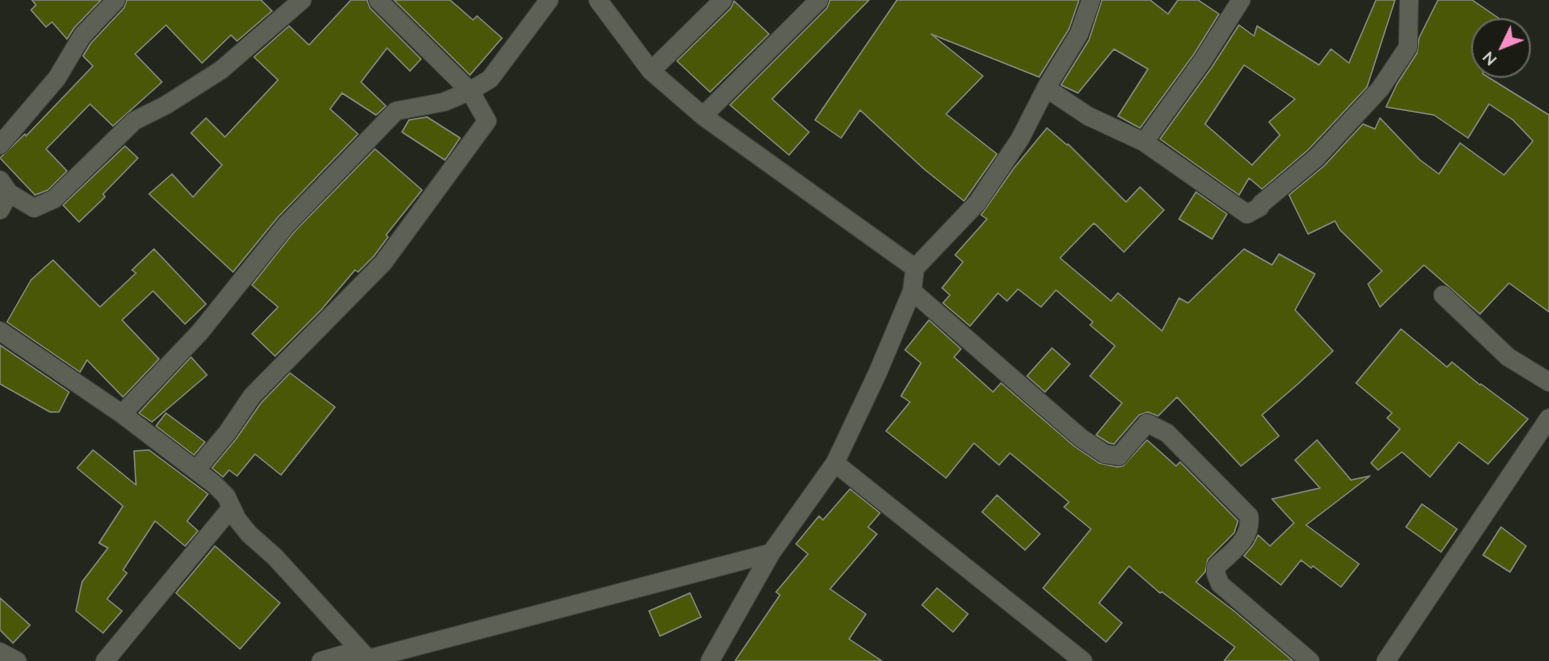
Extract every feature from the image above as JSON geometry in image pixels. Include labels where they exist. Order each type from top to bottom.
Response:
[{"type":"street","points":[[0,145],[57,78],[82,36],[116,0]]},
{"type":"street","points":[[0,210],[5,187],[34,208],[54,199],[134,121],[166,105],[221,70],[302,0]]},
{"type":"street","points":[[196,470],[227,433],[252,396],[383,262],[487,121],[470,91],[378,0]]},
{"type":"street","points":[[122,414],[200,332],[286,225],[396,111],[444,102],[490,79],[549,0]]},
{"type":"street","points":[[598,0],[651,70],[703,116],[915,268]]},
{"type":"street","points":[[651,70],[723,0]]},
{"type":"street","points":[[703,116],[819,0]]},
{"type":"street","points":[[710,661],[771,552],[835,463],[878,372],[912,291],[915,268],[977,203],[1020,139],[1046,88],[1079,34],[1091,0]]},
{"type":"street","points":[[1144,142],[1203,60],[1242,0]]},
{"type":"street","points":[[1046,88],[1088,116],[1144,142],[1247,214],[1260,207],[1316,158],[1380,89],[1408,47],[1409,0]]},
{"type":"street","points":[[912,291],[1082,438],[1105,454],[1119,456],[1147,423],[1167,433],[1249,516],[1248,535],[1216,567],[1220,584],[1310,661]]},
{"type":"street","points":[[1443,295],[1508,357],[1549,382]]},
{"type":"street","points":[[0,331],[122,414],[220,490],[249,534],[274,557],[366,657]]},
{"type":"street","points":[[1386,661],[1549,418]]},
{"type":"street","points":[[835,463],[1083,661]]},
{"type":"street","points":[[105,661],[231,507]]},
{"type":"street","points":[[321,661],[352,652],[366,657],[771,552]]},
{"type":"street","points":[[0,652],[17,661]]},
{"type":"building","points":[[32,0],[101,0],[74,28],[67,39],[52,22],[46,27],[31,10],[36,5]]},
{"type":"building","points":[[127,0],[261,0],[272,11],[237,41],[231,35],[202,63],[166,25],[135,54],[162,82],[113,126],[90,104],[46,149],[67,171],[48,190],[35,195],[0,158],[25,134],[26,136],[93,66],[83,56],[91,43],[124,8]]},
{"type":"building","points":[[351,0],[367,0],[370,8],[421,59],[410,71],[387,48],[361,82],[386,106],[376,115],[342,93],[330,109],[358,134],[278,217],[233,272],[149,194],[172,174],[193,197],[222,165],[191,133],[206,118],[225,137],[278,80],[254,57],[289,26],[309,45]]},
{"type":"building","points":[[394,0],[450,0],[473,20],[477,16],[502,38],[470,75]]},
{"type":"building","points":[[830,0],[869,0],[772,99],[809,132],[789,155],[730,105],[827,8]]},
{"type":"building","points":[[897,0],[1079,0],[1069,29],[1039,77],[931,34],[983,76],[946,114],[997,154],[964,201],[924,169],[860,110],[841,138],[815,120]]},
{"type":"building","points":[[1102,0],[1150,0],[1168,14],[1178,0],[1198,0],[1219,14],[1194,54],[1140,128],[1118,116],[1148,69],[1114,49],[1078,93],[1061,85],[1089,40]]},
{"type":"building","points":[[1376,0],[1395,0],[1367,87],[1308,150],[1262,189],[1249,178],[1239,195],[1160,139],[1239,25],[1254,36],[1257,26],[1319,65],[1331,49],[1349,63]],"holes":[[[1244,65],[1295,99],[1269,122],[1280,135],[1252,165],[1205,124]]]},
{"type":"building","points":[[1438,0],[1472,0],[1498,18],[1471,18],[1471,78],[1489,78],[1549,115],[1549,312],[1509,283],[1480,314],[1424,265],[1380,307],[1368,284],[1382,271],[1340,230],[1335,221],[1308,234],[1289,195],[1324,166],[1363,124],[1375,129],[1380,118],[1420,160],[1439,174],[1460,143],[1504,175],[1533,141],[1513,120],[1489,104],[1468,138],[1434,115],[1386,107],[1397,84],[1417,53],[1419,38]]},
{"type":"building","points":[[734,1],[769,34],[710,92],[677,61],[731,8]]},
{"type":"building","points":[[427,117],[460,138],[445,160],[402,132],[409,120]]},
{"type":"building","points":[[1047,128],[1068,144],[1126,202],[1140,187],[1164,210],[1124,252],[1094,223],[1060,258],[1111,301],[1118,293],[1162,331],[1179,298],[1188,303],[1244,249],[1272,265],[1279,254],[1315,274],[1295,310],[1333,351],[1262,415],[1279,436],[1241,466],[1177,397],[1158,416],[1148,412],[1139,415],[1114,444],[1096,435],[1122,403],[1090,376],[1115,346],[1090,325],[1093,322],[1056,290],[1041,307],[1018,289],[1007,301],[998,293],[970,326],[943,303],[950,295],[942,288],[963,262],[955,255],[987,219],[981,215],[1014,168]]},
{"type":"building","points":[[125,146],[138,158],[103,194],[105,197],[79,222],[63,205]]},
{"type":"building","points":[[375,149],[422,190],[386,235],[388,237],[374,256],[358,272],[355,270],[321,310],[275,356],[252,334],[278,307],[252,285],[294,232]]},
{"type":"building","points":[[1196,192],[1227,214],[1212,239],[1179,219]]},
{"type":"building","points":[[154,249],[206,304],[185,324],[153,291],[122,320],[159,359],[123,397],[87,360],[80,372],[7,322],[31,280],[53,260],[100,307],[136,273],[132,270]]},
{"type":"building","points":[[929,320],[961,349],[954,357],[993,392],[1001,383],[1074,446],[1099,463],[1123,466],[1147,440],[1176,466],[1180,462],[1238,521],[1234,533],[1208,559],[1205,572],[1196,582],[1293,661],[1224,661],[1235,647],[1162,592],[1160,593],[1129,566],[1099,603],[1122,623],[1106,642],[1043,588],[1091,529],[1064,507],[1069,502],[1010,453],[999,465],[974,443],[946,478],[886,431],[910,402],[901,396],[921,363],[905,350]]},
{"type":"building","points":[[1401,329],[1447,367],[1452,362],[1528,419],[1488,464],[1459,442],[1430,477],[1402,452],[1378,470],[1371,463],[1400,429],[1387,418],[1392,413],[1356,383]]},
{"type":"building","points":[[0,345],[69,392],[59,412],[50,412],[0,384]]},
{"type":"building","points":[[1052,348],[1070,364],[1045,392],[1027,376]]},
{"type":"building","points":[[191,357],[207,375],[152,422],[139,413]]},
{"type":"building","points":[[290,373],[335,407],[281,475],[255,454],[237,476],[229,470],[223,477],[212,468],[261,403]]},
{"type":"building","points":[[166,413],[205,442],[194,455],[156,426]]},
{"type":"building","points":[[1317,440],[1351,480],[1370,476],[1306,525],[1359,564],[1341,587],[1301,560],[1281,585],[1244,556],[1258,535],[1270,546],[1294,523],[1272,499],[1320,488],[1295,460]]},
{"type":"building","points":[[93,450],[136,485],[134,451],[149,450],[208,494],[187,521],[198,531],[185,546],[155,521],[123,570],[127,573],[107,599],[122,611],[103,633],[76,611],[82,582],[108,548],[99,543],[123,506],[77,468]]},
{"type":"building","points":[[850,489],[880,513],[868,527],[877,534],[830,589],[866,614],[849,639],[882,661],[735,661],[780,595],[776,592],[808,554],[796,544],[819,516],[823,520]]},
{"type":"building","points":[[997,495],[1040,534],[1025,550],[982,512]]},
{"type":"building","points":[[1422,504],[1457,529],[1441,552],[1406,527]]},
{"type":"building","points":[[1501,527],[1526,546],[1510,572],[1483,555]]},
{"type":"building","points":[[215,546],[280,603],[240,649],[176,593]]},
{"type":"building","points":[[937,588],[968,614],[953,632],[922,605]]},
{"type":"building","points":[[690,593],[701,617],[660,636],[649,611]]},
{"type":"building","points":[[0,598],[30,625],[13,643],[0,630]]}]
